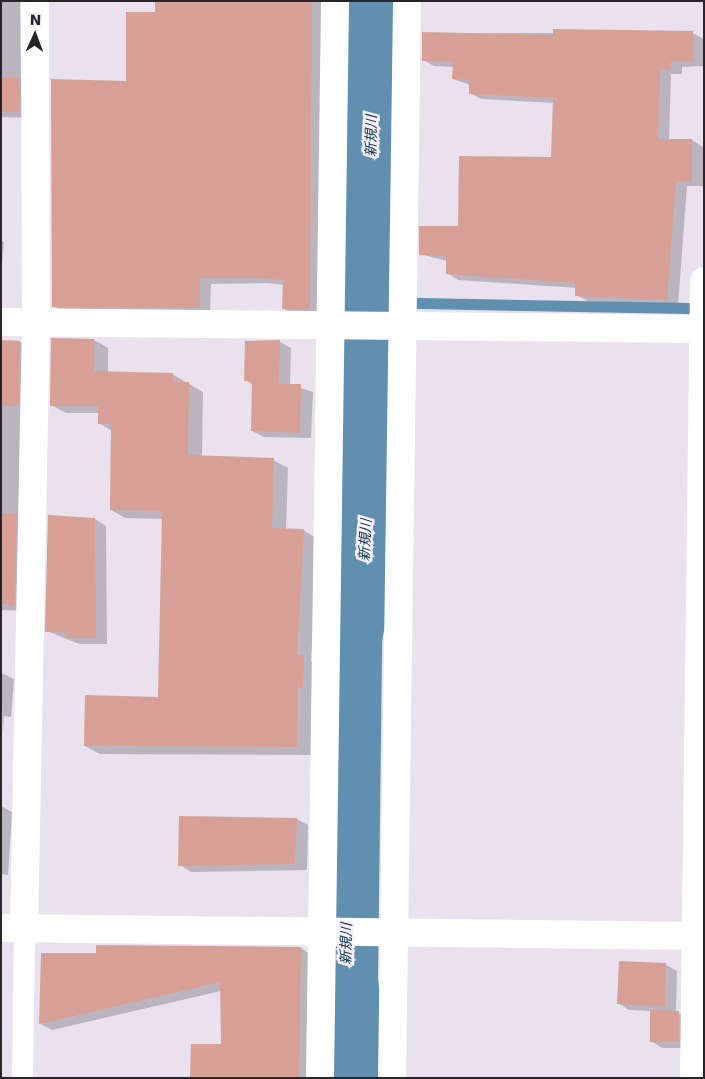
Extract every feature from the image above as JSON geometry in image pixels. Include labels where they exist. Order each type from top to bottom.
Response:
[{"type":"street","points":[[35,1],[36,322],[13,928],[388,934],[700,936]]},
{"type":"street","points":[[320,1078],[335,327],[335,1]]},
{"type":"street","points":[[392,1078],[388,934],[407,1]]},
{"type":"street","points":[[694,1078],[700,936],[704,281]]},
{"type":"street","points":[[1,322],[335,327],[400,314],[703,329]]},
{"type":"lane","points":[[13,928],[22,1078]]},
{"type":"building","points":[[155,1],[312,1],[310,309],[282,309],[283,280],[256,278],[200,278],[200,308],[52,307],[51,79],[126,81],[126,12],[155,12]]},
{"type":"building","points":[[553,29],[693,31],[693,61],[671,61],[671,69],[660,69],[658,139],[692,139],[692,181],[676,181],[667,300],[575,296],[575,283],[446,274],[446,256],[419,255],[419,226],[458,226],[459,156],[551,157],[553,98],[469,94],[469,80],[452,79],[453,61],[422,61],[422,32],[553,35]]},
{"type":"building","points":[[1,77],[20,78],[20,112],[1,112]]},
{"type":"building","points":[[51,338],[94,339],[94,371],[173,373],[173,382],[189,382],[188,455],[274,458],[272,528],[304,529],[297,655],[304,655],[303,688],[298,688],[297,747],[84,746],[85,695],[158,697],[162,511],[110,510],[111,424],[98,424],[98,406],[50,406]]},
{"type":"building","points":[[1,340],[20,341],[19,406],[1,406]]},
{"type":"building","points":[[280,340],[279,384],[301,384],[300,433],[251,431],[252,381],[244,381],[245,341]]},
{"type":"building","points":[[1,513],[17,514],[15,605],[1,604]]},
{"type":"building","points":[[48,515],[95,518],[96,638],[66,638],[67,632],[45,632]]},
{"type":"building","points":[[179,816],[297,818],[295,864],[178,866]]},
{"type":"building","points":[[96,945],[301,947],[299,1078],[190,1078],[191,1044],[221,1044],[220,982],[39,1024],[41,953],[96,953]]},
{"type":"building","points":[[619,961],[666,963],[665,1006],[617,1004]]},
{"type":"building","points":[[650,1010],[679,1011],[679,1042],[650,1042]]},
{"type":"waterway","name":"新規川","points":[[356,1078],[346,980],[350,638],[366,554],[373,1]]},
{"type":"waterway","points":[[369,302],[688,308]]}]
